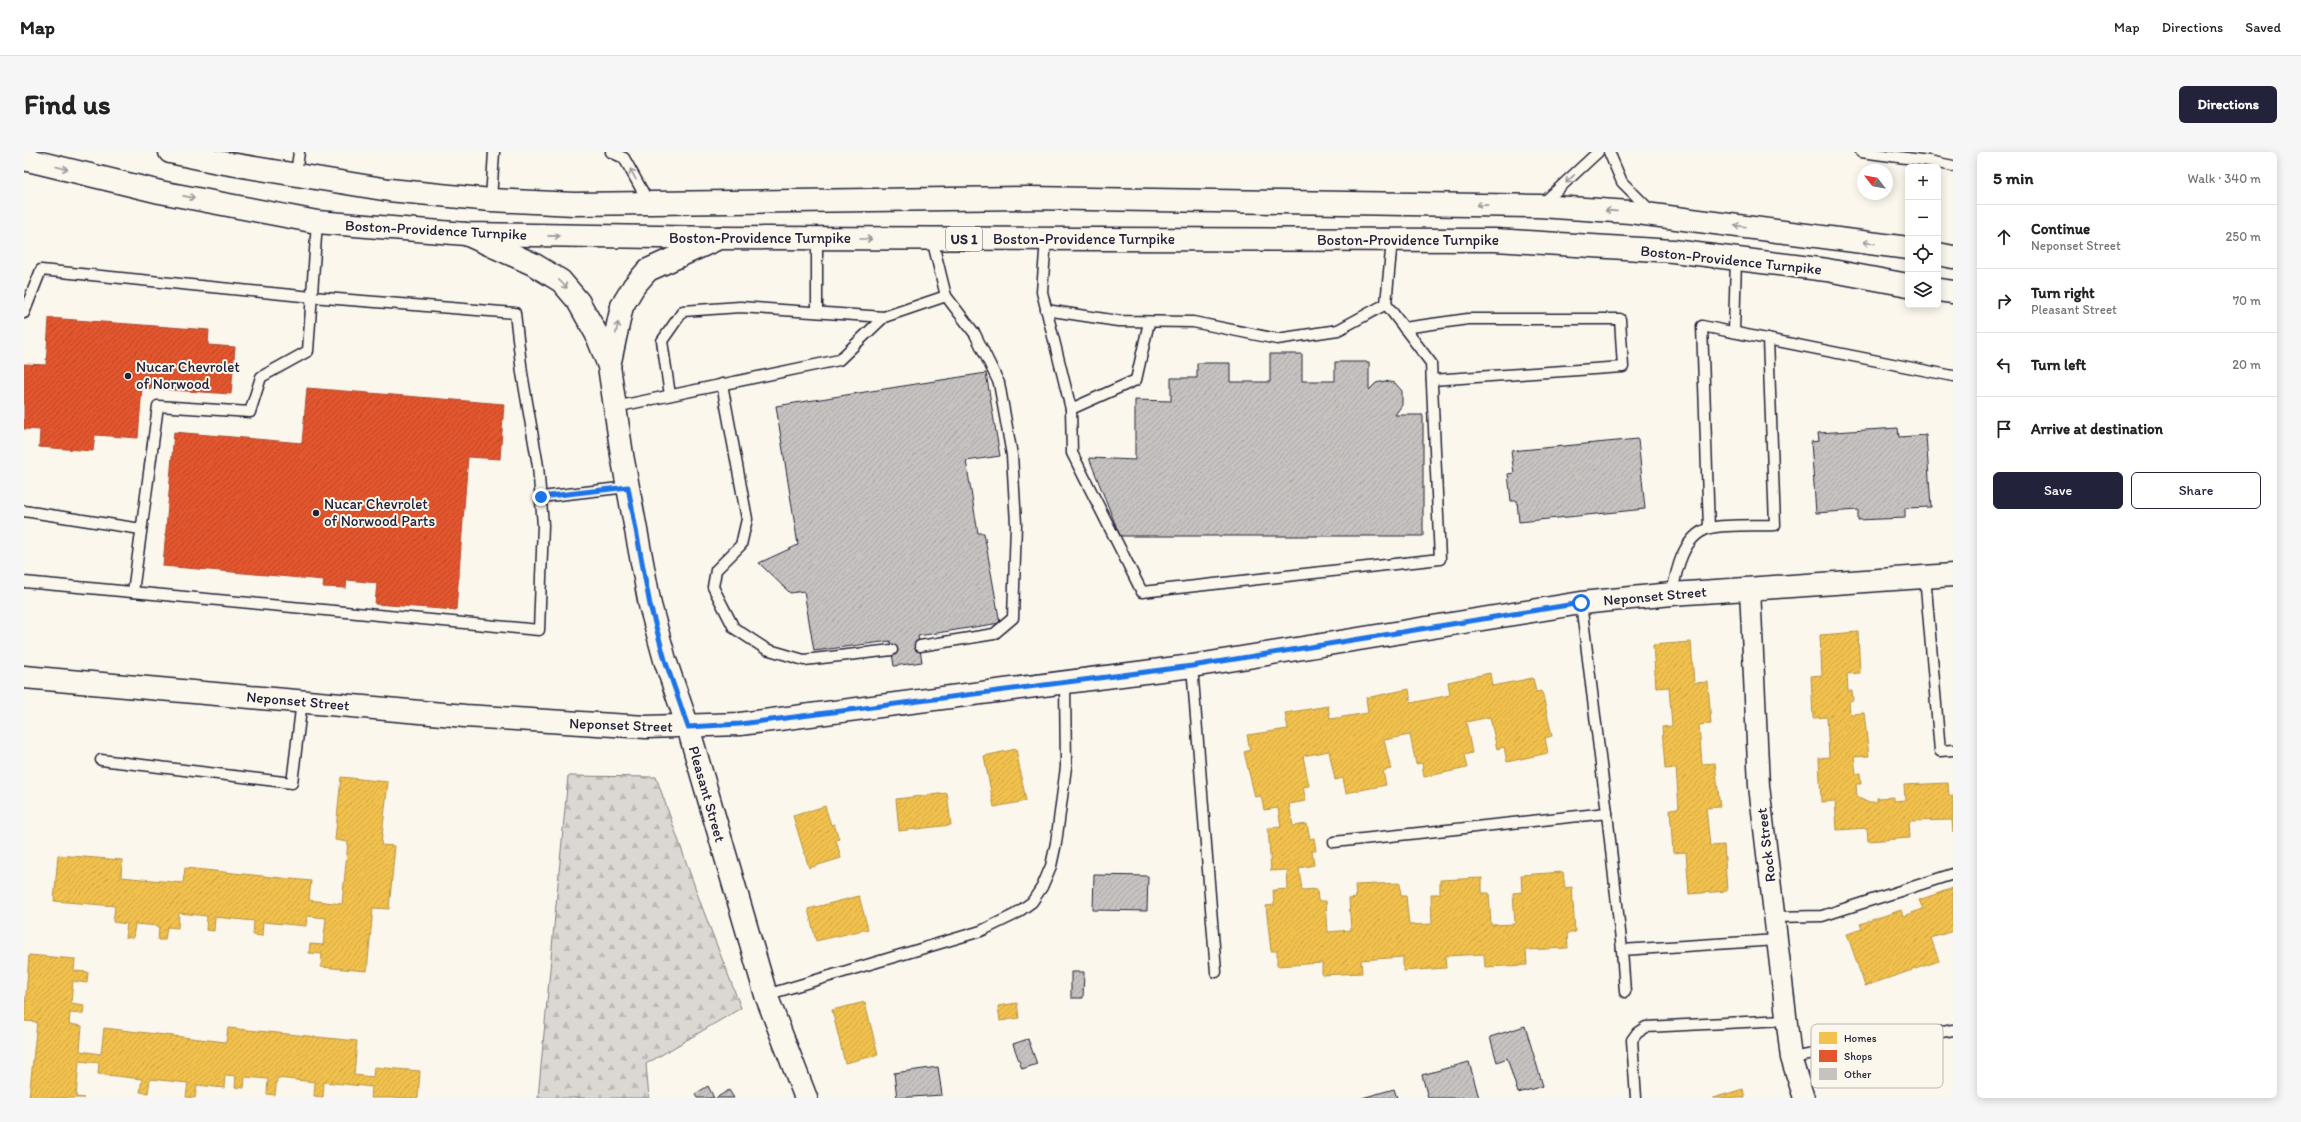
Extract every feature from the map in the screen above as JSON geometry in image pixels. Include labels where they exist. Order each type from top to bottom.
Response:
[{"type":"main road","points":[[170,152],[218,162],[389,190],[491,200],[574,204],[1028,198],[1539,206],[1655,215],[1905,248]]},
{"type":"main road","name":"Boston-Providence Turnpike","points":[[24,159],[160,192],[317,222],[466,234],[719,238],[1495,240],[1673,251],[1827,270],[1905,283]]},
{"type":"main road","name":"Pleasant Street","points":[[466,234],[534,264],[561,281],[578,301],[596,333],[610,366],[628,487],[650,605],[665,660],[688,727],[766,996],[806,1098]]},
{"type":"main road","name":"Pleasant Street","points":[[610,366],[622,306],[634,286],[648,270],[719,238]]},
{"type":"main road","points":[[1941,255],[1953,257]]},
{"type":"main road","points":[[1941,290],[1953,292]]},
{"type":"main road","name":"Neponset Street","points":[[24,678],[466,716],[646,727],[688,727],[740,724],[1192,666],[1581,603],[1672,594],[1953,575]]},
{"type":"street","name":"Rock Street","points":[[1750,589],[1759,786],[1790,1058],[1804,1098]]},
{"type":"lane","points":[[296,174],[299,152]]},
{"type":"lane","points":[[491,200],[494,152]]},
{"type":"lane","points":[[611,152],[624,158],[649,203]]},
{"type":"lane","points":[[1539,206],[1598,152]]},
{"type":"lane","points":[[1609,152],[1622,182],[1655,215]]},
{"type":"lane","points":[[1861,152],[1929,161],[1953,166]]},
{"type":"lane","points":[[133,592],[158,406],[250,412],[261,376],[308,351],[317,222]]},
{"type":"lane","points":[[817,238],[817,312]]},
{"type":"lane","points":[[920,646],[994,634],[1013,618],[1016,524],[1012,462],[999,383],[975,334],[946,296],[932,239]]},
{"type":"lane","points":[[1046,239],[1042,292],[1071,409],[1072,452],[1142,592],[1440,559],[1431,363],[1386,304],[1392,240]]},
{"type":"lane","points":[[1734,332],[1736,259]]},
{"type":"lane","points":[[24,312],[41,270],[312,297],[515,313],[522,373],[538,466],[543,525],[539,630],[24,582]]},
{"type":"lane","points":[[670,395],[662,341],[683,311],[740,307],[884,317],[946,296]]},
{"type":"lane","points":[[1046,310],[1118,322],[1193,322],[1277,339],[1338,330],[1386,304]]},
{"type":"lane","points":[[615,407],[839,360],[884,317]]},
{"type":"lane","points":[[1404,328],[1468,319],[1620,319],[1623,367],[1432,380]]},
{"type":"lane","points":[[1071,409],[1136,380],[1149,322]]},
{"type":"lane","points":[[1709,528],[1702,326],[1953,376]]},
{"type":"lane","points":[[1672,594],[1684,550],[1696,536],[1709,528],[1775,525],[1768,339]]},
{"type":"lane","points":[[722,384],[747,519],[741,545],[716,570],[713,587],[734,628],[766,649],[804,660],[892,650]]},
{"type":"lane","points":[[541,497],[628,487]]},
{"type":"lane","points":[[24,511],[141,529]]},
{"type":"lane","points":[[1925,576],[1940,751],[1953,750]]},
{"type":"lane","points":[[1581,603],[1607,813],[1622,950],[1625,992]]},
{"type":"lane","points":[[1192,666],[1216,972]]},
{"type":"lane","points":[[766,996],[981,930],[1014,915],[1032,902],[1051,866],[1056,843],[1066,767],[1065,682]]},
{"type":"lane","points":[[101,760],[292,783],[302,701]]},
{"type":"lane","points":[[1334,842],[1607,813]]},
{"type":"lane","points":[[1774,917],[1822,916],[1953,874]]},
{"type":"lane","points":[[1622,950],[1777,940]]},
{"type":"lane","points":[[1636,1098],[1632,1040],[1646,1027],[1786,1020]]},
{"type":"lane","points":[[1943,1032],[1953,1030]]},
{"type":"lane","points":[[1790,1058],[1811,1054]]},
{"type":"green space","points":[[568,776],[656,777],[702,907],[741,1008],[646,1064],[649,1098],[538,1098]]},
{"type":"building: Homes","points":[[1858,632],[1860,673],[1847,674],[1848,691],[1852,691],[1853,700],[1849,701],[1850,714],[1864,713],[1869,756],[1854,757],[1856,774],[1860,773],[1861,784],[1856,784],[1857,797],[1867,802],[1877,802],[1877,798],[1894,797],[1894,801],[1905,800],[1904,785],[1948,783],[1949,796],[1953,796],[1953,833],[1952,820],[1909,821],[1910,838],[1868,841],[1867,828],[1837,830],[1835,801],[1821,802],[1819,758],[1829,757],[1827,717],[1813,718],[1811,676],[1822,675],[1820,635]]},
{"type":"building: Homes","points":[[1691,642],[1694,683],[1708,682],[1711,724],[1699,725],[1702,764],[1715,763],[1720,807],[1706,808],[1710,846],[1724,845],[1727,891],[1689,894],[1686,852],[1673,853],[1670,809],[1679,808],[1676,768],[1665,769],[1662,727],[1672,726],[1669,687],[1656,688],[1653,645]]},
{"type":"building: Homes","points":[[1490,673],[1492,686],[1533,678],[1536,692],[1542,691],[1552,736],[1545,738],[1548,753],[1507,762],[1504,747],[1497,749],[1490,717],[1466,722],[1472,753],[1464,755],[1467,768],[1424,777],[1422,763],[1416,764],[1410,735],[1384,740],[1391,769],[1383,771],[1386,785],[1346,793],[1343,778],[1335,780],[1329,751],[1303,756],[1309,786],[1303,787],[1306,801],[1289,804],[1293,826],[1307,824],[1310,839],[1314,838],[1316,851],[1312,851],[1314,865],[1299,868],[1302,890],[1317,889],[1318,901],[1326,901],[1328,932],[1351,930],[1349,899],[1356,898],[1355,885],[1400,883],[1401,896],[1406,896],[1409,925],[1432,924],[1431,894],[1440,894],[1440,880],[1482,878],[1482,893],[1489,893],[1491,925],[1515,924],[1513,893],[1522,892],[1521,875],[1563,872],[1565,888],[1572,887],[1575,932],[1567,934],[1568,948],[1526,950],[1527,965],[1485,967],[1484,954],[1445,956],[1446,968],[1403,971],[1403,957],[1361,960],[1362,973],[1322,975],[1322,963],[1277,966],[1277,951],[1271,951],[1266,906],[1274,905],[1273,890],[1288,889],[1287,870],[1271,871],[1268,828],[1281,827],[1278,808],[1264,810],[1261,796],[1255,797],[1244,752],[1250,750],[1247,735],[1288,729],[1285,713],[1328,706],[1330,719],[1368,713],[1366,698],[1409,689],[1411,703],[1450,695],[1448,682]]},
{"type":"building: Homes","points":[[1016,749],[1026,801],[994,807],[984,756]]},
{"type":"building: Homes","points":[[341,777],[388,782],[381,845],[395,846],[389,909],[373,908],[367,971],[321,967],[322,954],[309,953],[310,944],[323,945],[326,918],[307,916],[306,926],[263,922],[262,936],[253,935],[254,921],[215,917],[214,931],[206,930],[207,916],[179,913],[178,928],[167,927],[165,940],[158,940],[159,926],[135,924],[133,938],[125,937],[127,924],[113,922],[115,906],[54,901],[58,855],[122,860],[121,877],[183,883],[185,868],[311,881],[309,900],[342,904],[348,842],[335,840]]},
{"type":"building: Homes","points":[[947,793],[951,825],[899,831],[896,799]]},
{"type":"building: Homes","points":[[825,806],[831,825],[834,824],[839,839],[836,840],[841,858],[809,868],[793,816]]},
{"type":"building: Homes","points":[[1953,888],[1953,931],[1931,938],[1939,961],[1865,986],[1847,934],[1862,929],[1860,924],[1901,910],[1903,916],[1923,909],[1919,900]]},
{"type":"building: Homes","points":[[859,896],[868,929],[816,941],[808,909]]},
{"type":"building: Homes","points":[[29,955],[75,959],[74,971],[88,972],[87,983],[73,981],[71,1003],[84,1005],[83,1014],[70,1013],[69,1024],[82,1026],[80,1051],[101,1054],[104,1028],[226,1042],[228,1028],[357,1041],[354,1075],[373,1077],[374,1067],[420,1071],[418,1098],[371,1098],[372,1087],[324,1082],[323,1097],[314,1096],[315,1082],[277,1078],[275,1095],[267,1094],[268,1079],[245,1077],[244,1088],[235,1087],[236,1076],[225,1075],[224,1088],[197,1085],[195,1098],[186,1097],[188,1083],[150,1079],[148,1093],[140,1092],[142,1079],[98,1074],[99,1063],[79,1061],[76,1097],[84,1098],[29,1098],[37,1022],[24,1021]]},
{"type":"building: Homes","points":[[865,1002],[878,1055],[845,1063],[832,1010]]},
{"type":"building: Homes","points":[[1017,1003],[1019,1018],[1000,1021],[998,1006]]},
{"type":"building: Homes","points":[[1743,1089],[1745,1098],[1713,1098]]},
{"type":"building: Shops","name":"Nucar Chevrolet of Norwood","points":[[49,318],[209,330],[208,345],[235,347],[231,394],[142,388],[138,438],[95,435],[93,451],[39,447],[40,430],[24,429],[24,364],[46,365]]},
{"type":"building: Shops","name":"Nucar Chevrolet of Norwood Parts","points":[[307,388],[504,404],[500,459],[468,457],[456,610],[375,604],[377,583],[347,580],[346,588],[323,587],[324,580],[163,566],[174,432],[302,443]]},
{"type":"building: Other","points":[[1270,354],[1302,354],[1302,381],[1335,381],[1335,362],[1369,362],[1369,390],[1376,383],[1385,381],[1395,383],[1402,391],[1402,405],[1395,415],[1423,415],[1423,536],[1120,536],[1089,458],[1135,460],[1135,400],[1171,401],[1171,378],[1197,378],[1197,363],[1230,363],[1230,382],[1270,382]]},
{"type":"building: Other","points":[[986,373],[1000,456],[966,461],[978,533],[984,533],[1000,623],[918,636],[922,662],[894,666],[890,641],[814,651],[804,591],[790,593],[759,563],[798,545],[776,406]]},
{"type":"building: Other","points":[[1898,428],[1899,437],[1926,435],[1931,507],[1905,508],[1905,518],[1858,520],[1858,510],[1816,513],[1811,442],[1819,441],[1818,433]]},
{"type":"building: Other","points":[[1638,439],[1645,509],[1519,522],[1517,501],[1511,501],[1508,474],[1514,473],[1511,451]]},
{"type":"building: Other","points":[[1094,875],[1148,876],[1147,911],[1093,910]]},
{"type":"building: Other","points":[[1071,972],[1084,972],[1083,998],[1071,998]]},
{"type":"building: Other","points":[[1525,1026],[1543,1086],[1518,1093],[1507,1058],[1497,1062],[1490,1037]]},
{"type":"building: Other","points":[[1028,1039],[1037,1064],[1022,1069],[1013,1044]]},
{"type":"building: Other","points":[[1469,1062],[1479,1098],[1428,1098],[1422,1075]]},
{"type":"building: Other","points":[[938,1067],[942,1095],[897,1098],[894,1073]]},
{"type":"building: Other","points":[[708,1086],[714,1098],[697,1098],[695,1094]]},
{"type":"building: Other","points":[[1394,1089],[1397,1098],[1362,1098]]},
{"type":"building: Other","points":[[729,1090],[734,1098],[716,1098]]},
{"type":"place","name":"Nucar Chevrolet of Norwood","points":[[128,376]]},
{"type":"place","name":"Nucar Chevrolet of Norwood Parts","points":[[316,513]]},
{"type":"route","points":[[541,497],[628,487],[650,605],[665,660],[688,727],[740,724],[1192,666],[1581,603]]}]
